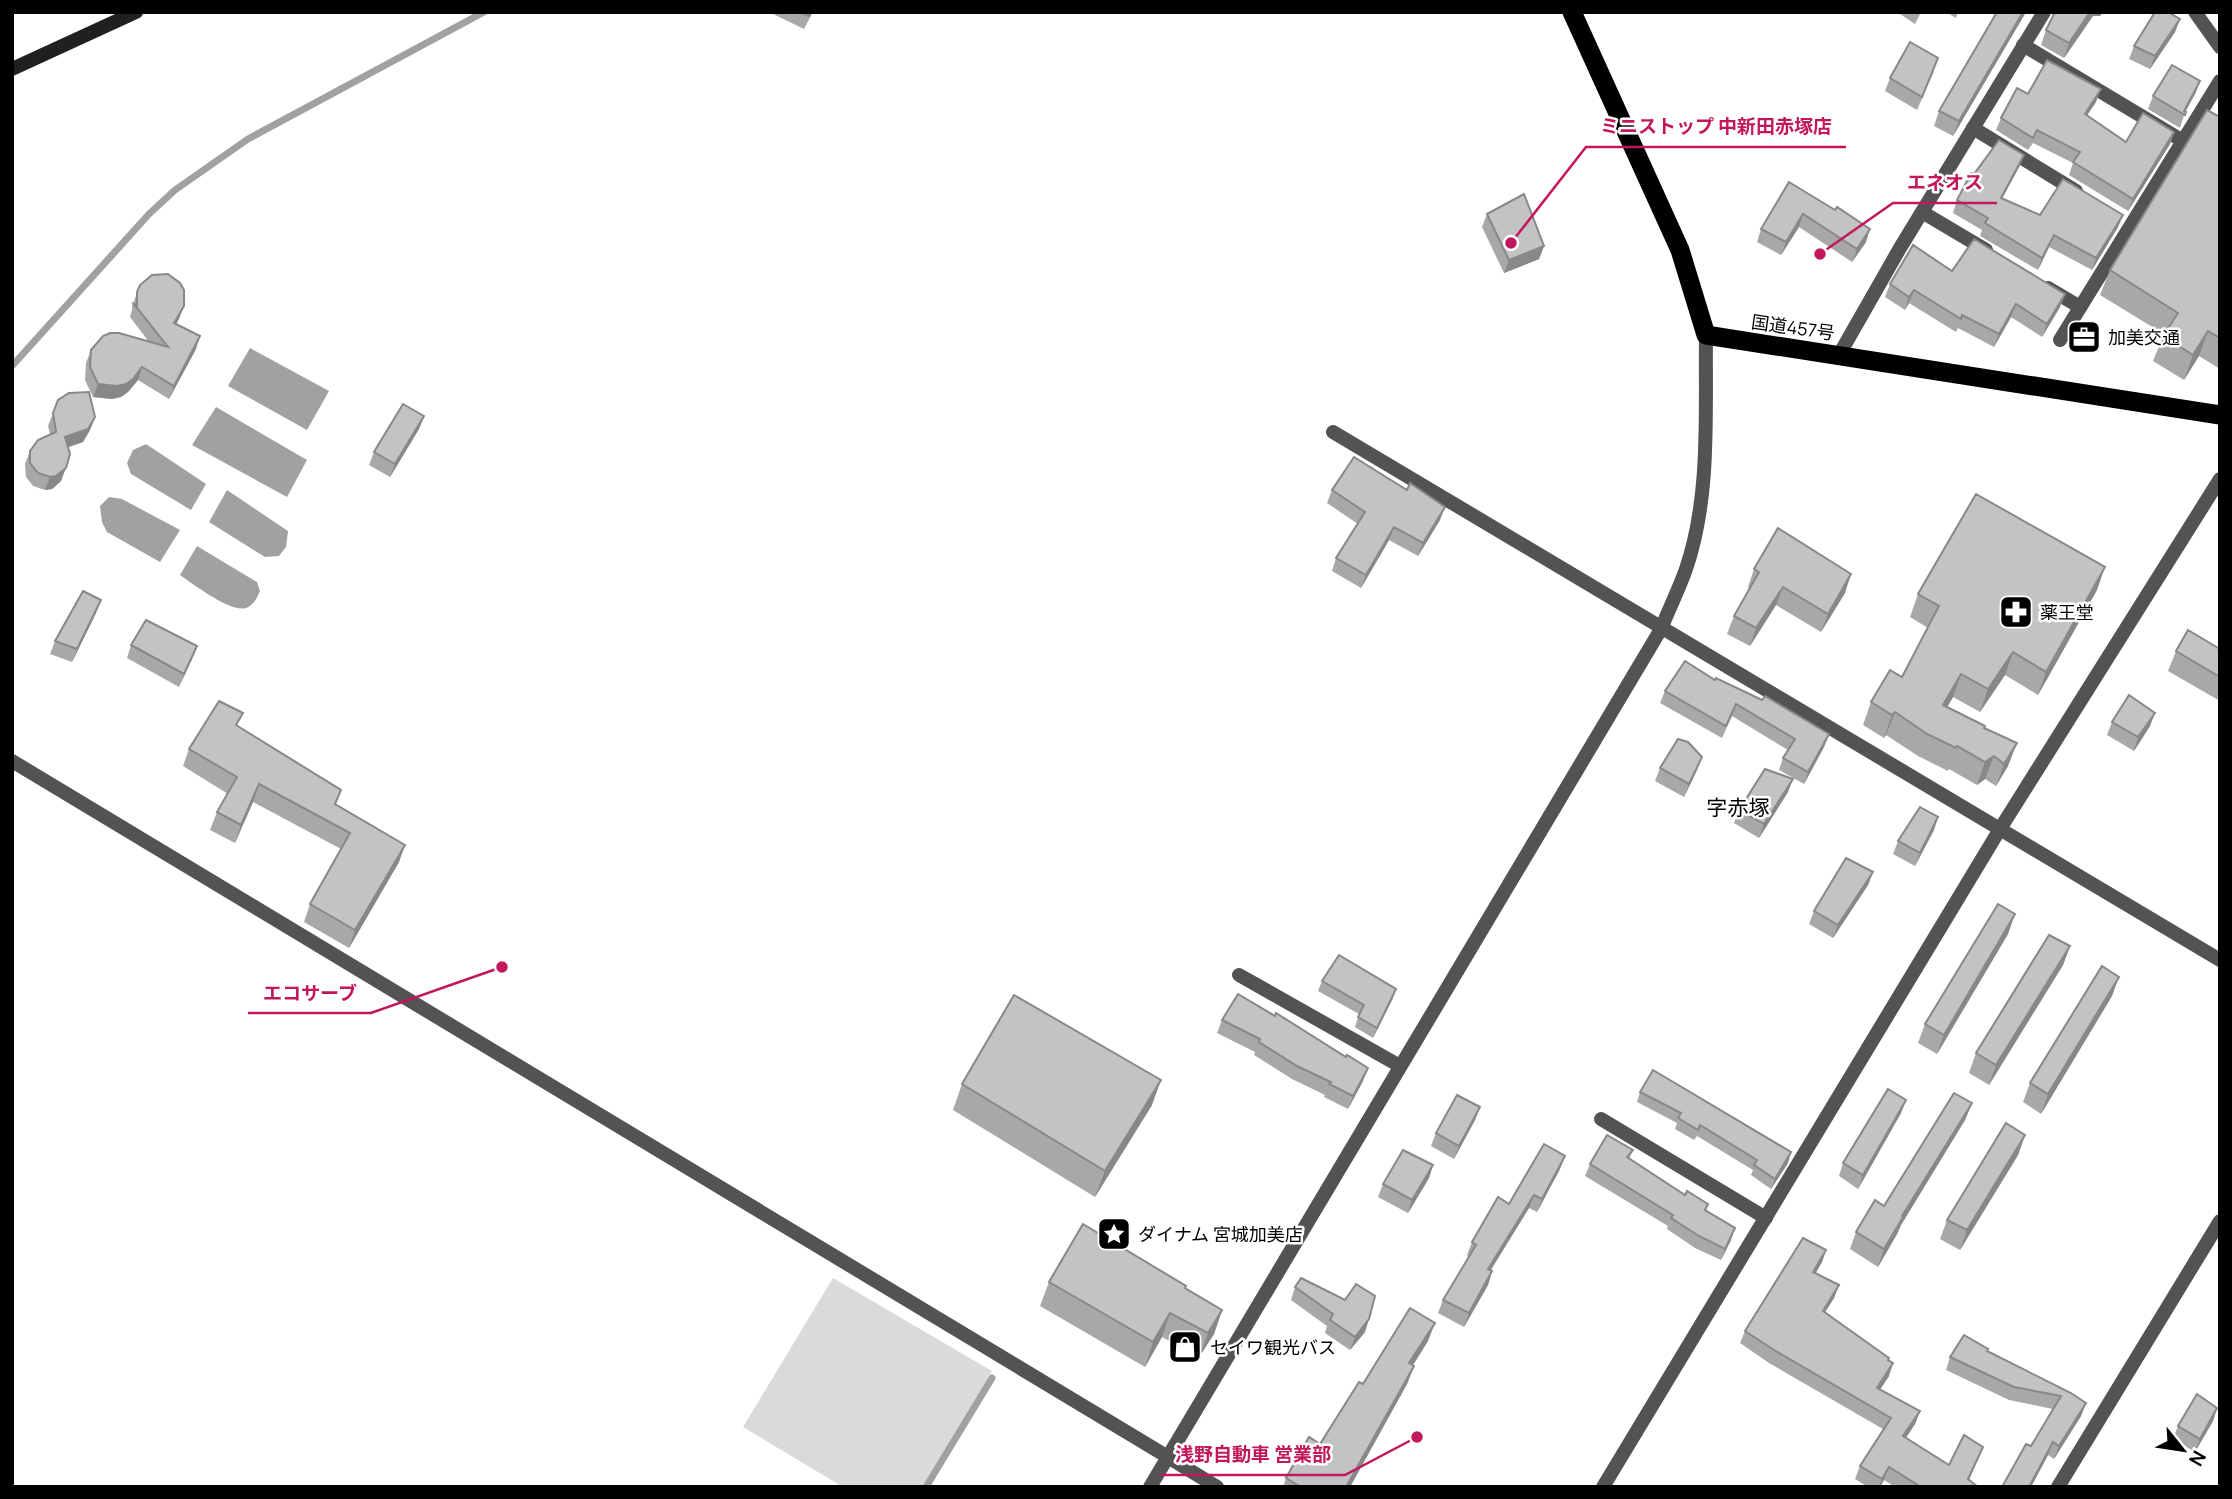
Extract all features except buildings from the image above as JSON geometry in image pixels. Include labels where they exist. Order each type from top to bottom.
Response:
[{"type":"highway","points":[[1572,12],[1680,250],[1706,335]]},
{"type":"highway","name":"国道457号","points":[[1706,335],[2220,415]]},
{"type":"main road","points":[[12,69],[136,12]]},
{"type":"street","points":[[1839,355],[1922,212],[2044,12]]},
{"type":"street","points":[[2195,12],[2220,47]]},
{"type":"street","points":[[2023,45],[2183,141]]},
{"type":"street","points":[[2060,340],[2126,221],[2183,141],[2220,81]]},
{"type":"street","points":[[1973,128],[2086,197]]},
{"type":"street","points":[[1922,212],[2001,260]]},
{"type":"street","points":[[2035,280],[2080,307]]},
{"type":"street","points":[[1150,1487],[1661,629],[1686,568],[1701,503],[1705,441],[1706,335]]},
{"type":"street","points":[[1333,432],[2220,960]]},
{"type":"street","points":[[1604,1487],[2000,829],[2220,479]]},
{"type":"street","points":[[12,761],[1217,1487]]},
{"type":"street","points":[[1239,975],[1400,1066]]},
{"type":"street","points":[[1601,1119],[1766,1218]]},
{"type":"street","points":[[2058,1487],[2220,1221]]},
{"type":"shaded area","points":[[250,348],[329,391],[307,430],[228,386]]},
{"type":"shaded area","points":[[216,407],[307,460],[287,497],[192,445]]},
{"type":"shaded area","points":[[146,444],[206,484],[191,510],[131,474],[127,463],[133,450]]},
{"type":"shaded area","points":[[227,490],[288,531],[286,547],[279,556],[265,557],[209,522]]},
{"type":"shaded area","points":[[109,497],[122,499],[180,530],[160,562],[107,532],[102,522],[100,506]]},
{"type":"shaded area","points":[[197,546],[257,582],[260,591],[251,605],[246,608],[231,606],[212,597],[180,575]]},
{"type":"shaded area","points":[[833,1278],[992,1371],[922,1487],[843,1487],[743,1427]]},
{"type":"waterway","points":[[12,366],[149,214],[175,190],[248,139],[484,12]]},
{"type":"waterway","points":[[926,1487],[992,1378]]},
{"type":"place","name":"ミニストップ 中新田赤塚店","points":[[1511,243]]},
{"type":"place","name":"エネオス","points":[[1820,254]]},
{"type":"place","name":"加美交通","points":[[2084,337]]},
{"type":"place","name":"薬王堂","points":[[2016,612]]},
{"type":"place","name":"エコサーブ","points":[[502,967]]},
{"type":"place","name":"ダイナム 宮城加美店","points":[[1114,1234]]},
{"type":"place","name":"セイワ観光バス","points":[[1185,1347]]},
{"type":"place","name":"浅野自動車 営業部","points":[[1417,1437]]},
{"type":"district","name":"字赤塚","points":[[1738,807]]}]
